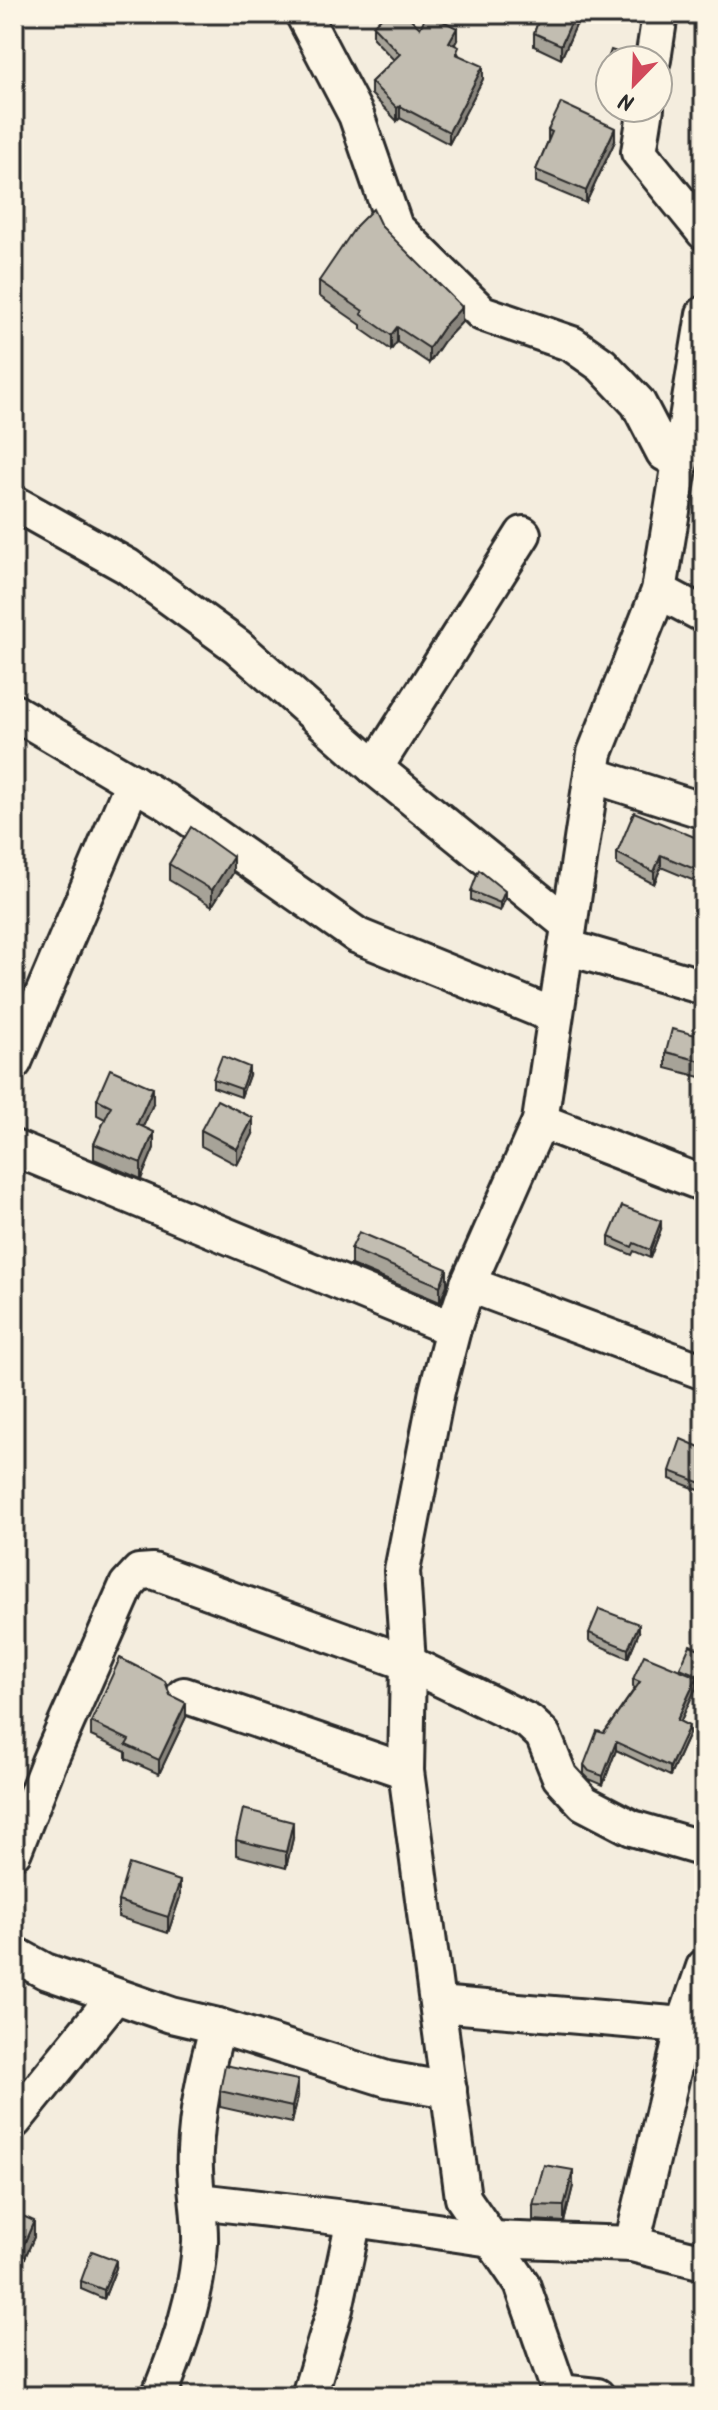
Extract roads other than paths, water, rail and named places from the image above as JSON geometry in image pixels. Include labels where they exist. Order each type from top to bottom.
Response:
[{"type":"street","points":[[303,14],[356,115],[395,227],[482,313],[572,344],[602,365],[638,403],[664,453],[693,443]]},
{"type":"street","points":[[655,44],[660,14]]},
{"type":"street","points":[[643,124],[639,152],[704,232]]},
{"type":"street","points":[[597,2396],[560,2394],[522,2284],[463,2198],[406,1771],[408,1663],[402,1571],[437,1391],[453,1329],[468,1284],[540,1121],[595,753],[659,591],[693,443],[704,314]]},
{"type":"street","points":[[14,503],[127,566],[225,637],[567,936],[704,987]]},
{"type":"street","points":[[375,768],[523,534]]},
{"type":"street","points":[[659,591],[704,615]]},
{"type":"street","points":[[14,712],[168,803],[358,936],[555,1016]]},
{"type":"street","points":[[592,775],[704,811]]},
{"type":"street","points":[[14,1062],[133,782]]},
{"type":"street","points":[[540,1121],[704,1184]]},
{"type":"street","points":[[14,1148],[453,1329]]},
{"type":"street","points":[[468,1284],[704,1372]]},
{"type":"street","points":[[14,1851],[49,1762],[127,1585],[139,1572],[153,1571],[408,1663],[529,1722],[543,1735],[560,1777],[584,1803],[632,1828],[704,1849]]},
{"type":"street","points":[[184,1695],[406,1771]]},
{"type":"street","points":[[14,1954],[45,1971],[171,2015],[218,2026],[387,2079],[449,2090]]},
{"type":"street","points":[[632,2244],[684,2025],[704,1967]]},
{"type":"street","points":[[14,2121],[115,1996]]},
{"type":"street","points":[[438,2004],[684,2025]]},
{"type":"street","points":[[159,2396],[180,2345],[190,2308],[200,2243],[194,2153],[207,2065],[218,2026]]},
{"type":"street","points":[[198,2201],[491,2239],[632,2244],[704,2262]]},
{"type":"street","points":[[309,2396],[335,2309],[354,2219]]}]
